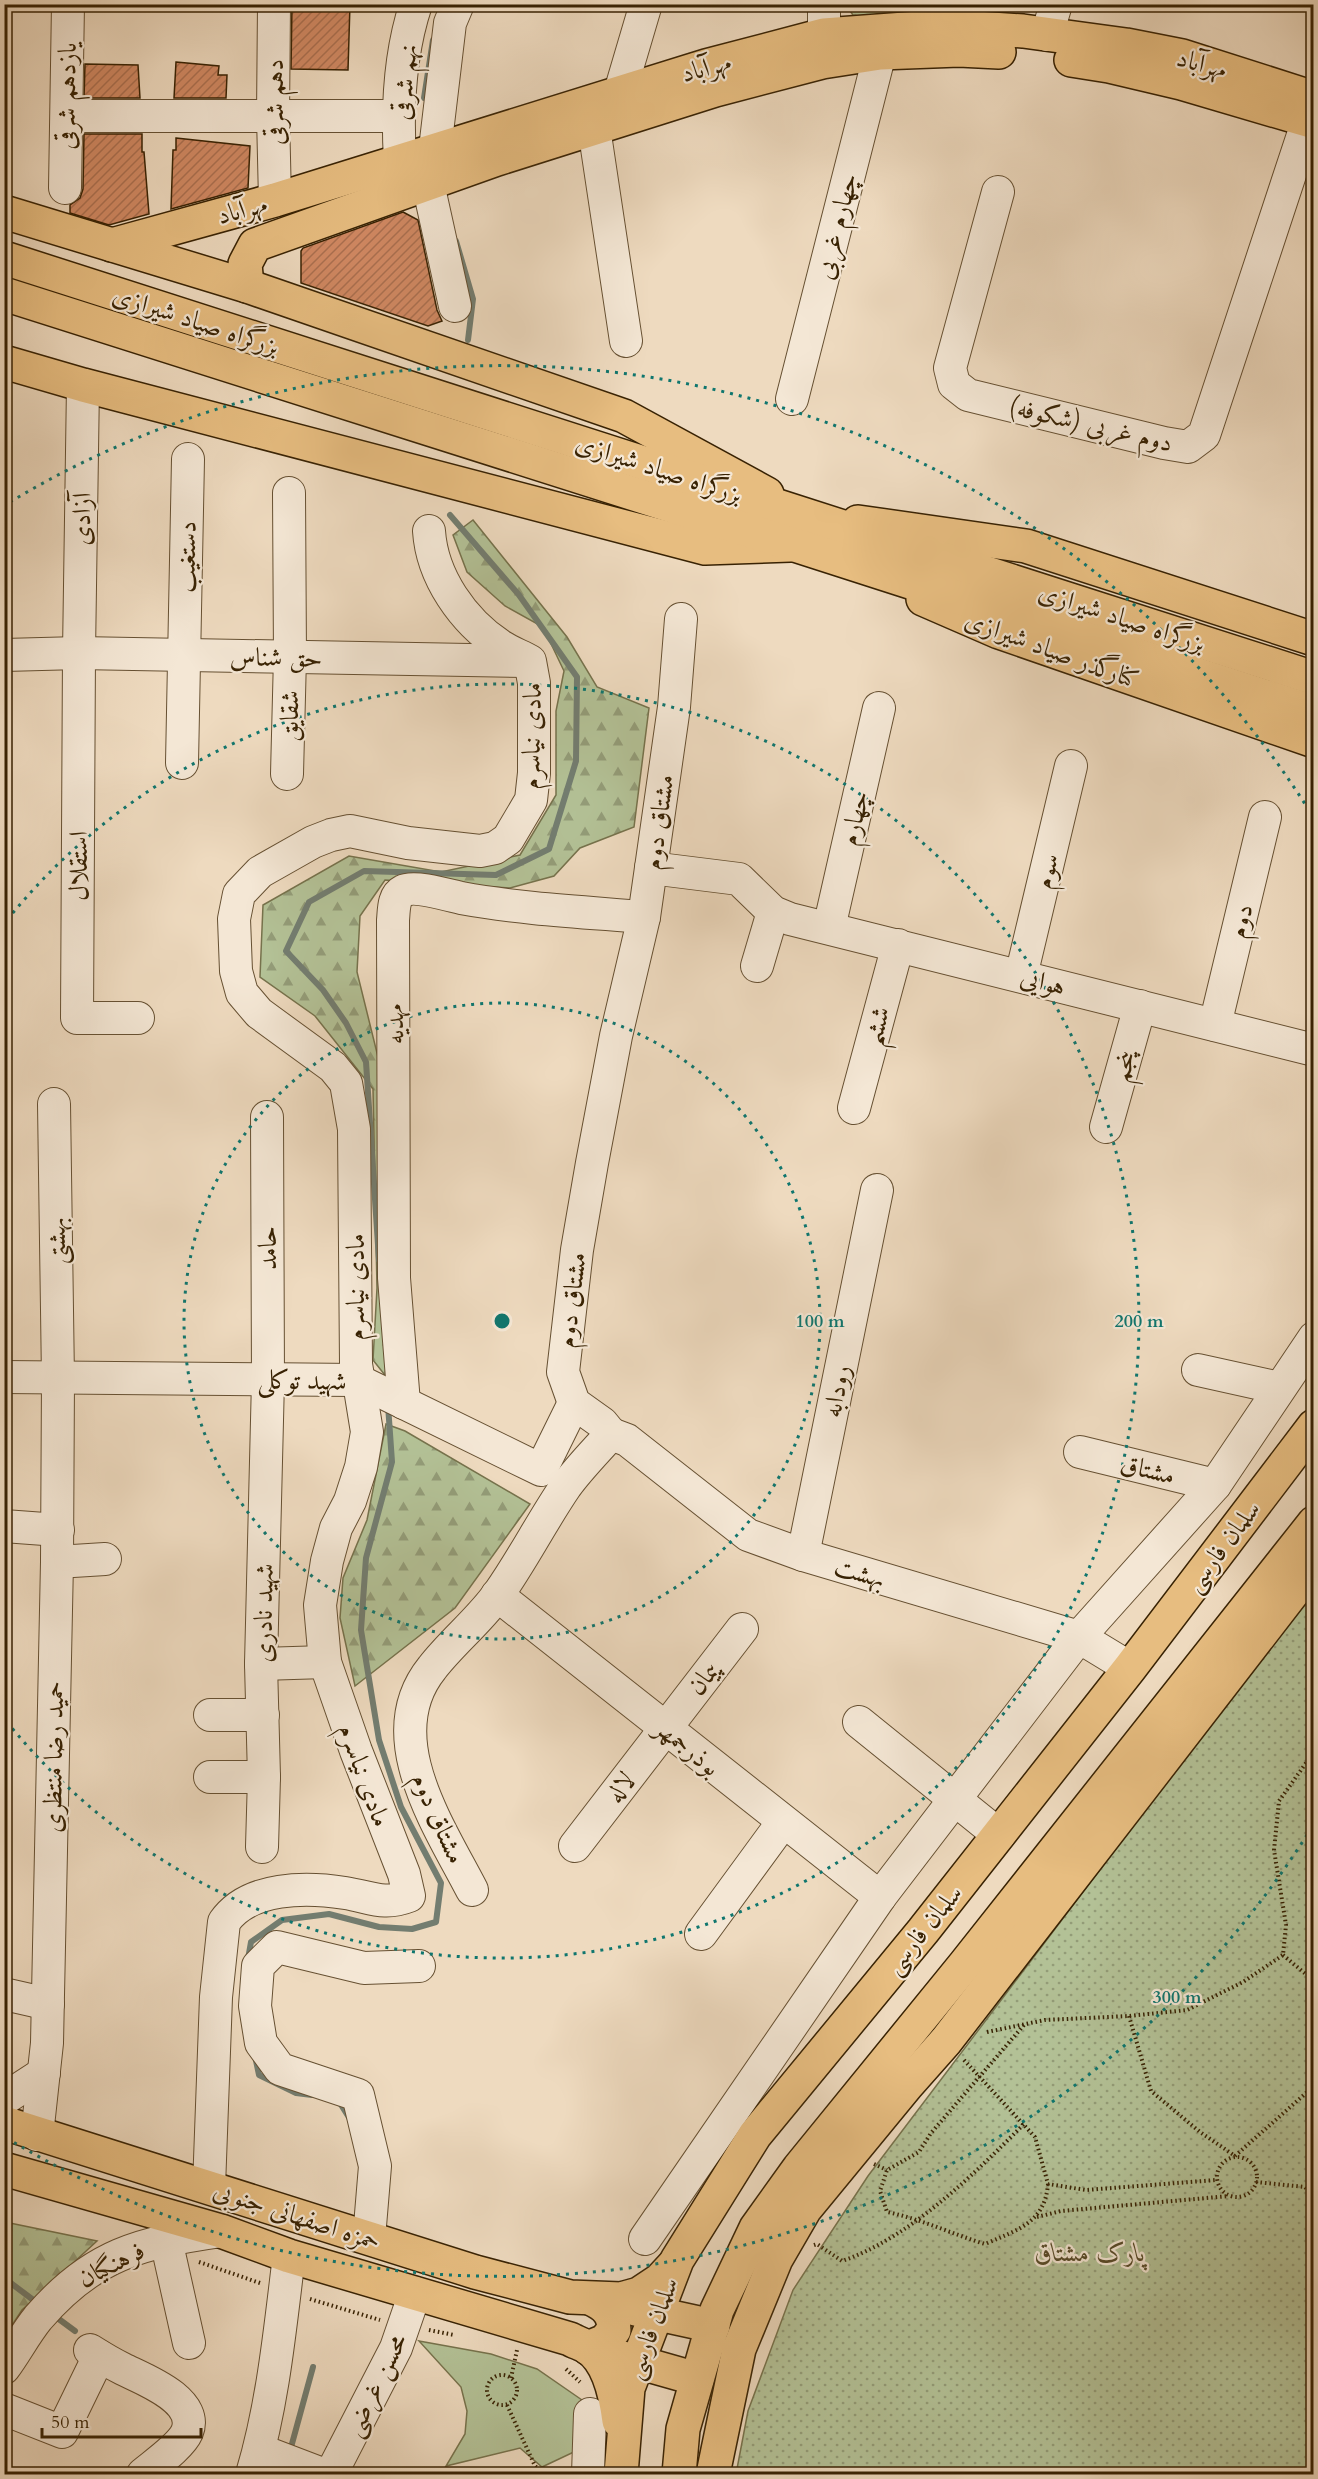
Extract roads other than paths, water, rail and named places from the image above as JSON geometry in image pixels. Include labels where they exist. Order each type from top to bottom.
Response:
[{"type":"main road","name":"مهرآباد","points":[[112,245],[282,190],[400,160],[706,66],[824,20],[946,26],[1052,20],[1126,45],[1182,56],[1312,113]]},
{"type":"main road","name":"مهرآباد","points":[[248,286],[245,264],[255,245],[594,128],[715,90],[822,62],[880,53],[959,50],[1031,54],[1109,66],[1312,113]]},
{"type":"main road","points":[[282,190],[300,220],[308,227]]},
{"type":"main road","points":[[4,212],[248,286],[624,416],[800,530]]},
{"type":"main road","name":"بزرگراه صیاد شیرازی","points":[[4,258],[800,530],[1314,712]]},
{"type":"main road","name":"بزرگراه صیاد شیرازی","points":[[4,294],[800,530],[1314,678]]},
{"type":"main road","points":[[4,363],[705,548],[800,530],[1026,546],[1314,639]]},
{"type":"main road","name":"کنارگذر صیاد شیرازی","points":[[800,530],[999,632],[1314,741]]},
{"type":"main road","name":"سلمان فارسی","points":[[622,2463],[628,2388],[677,2260],[755,2135],[1130,1668],[1314,1425]]},
{"type":"main road","points":[[679,2475],[683,2429],[712,2326],[756,2228],[799,2168],[960,1971],[1314,1523]]},
{"type":"main road","points":[[714,2475],[739,2349],[776,2259],[805,2209],[946,2041],[1314,1565]]},
{"type":"main road","name":"حمزه اصفهانی جنوبی","points":[[4,2123],[544,2292],[592,2299],[712,2326]]},
{"type":"main road","name":"حمزه اصفهانی جنوبی","points":[[4,2169],[221,2231],[289,2256],[545,2331],[588,2348],[697,2379]]},
{"type":"main road","name":"حمزه اصفهانی جنوبی","points":[[592,2299],[621,2299],[639,2294],[660,2280],[677,2260]]},
{"type":"main road","points":[[592,2299],[603,2304],[612,2316],[614,2330],[605,2341],[588,2348],[601,2360],[617,2407],[622,2463]]},
{"type":"street","name":"یازدهم شرقی","points":[[65,188],[68,4]]},
{"type":"street","name":"دهم شرقی","points":[[274,4],[273,116],[282,190]]},
{"type":"street","name":"نهم شرقی","points":[[400,160],[397,116],[410,22],[417,4]]},
{"type":"street","points":[[435,149],[450,23],[458,4]]},
{"type":"street","points":[[620,92],[646,4]]},
{"type":"street","name":"چهارم غربی","points":[[792,399],[880,53]]},
{"type":"street","name":"دوم غربی (شکوفه)","points":[[998,192],[950,368],[954,384],[968,394],[1188,447],[1204,435],[1312,113]]},
{"type":"street","points":[[67,116],[397,116]]},
{"type":"street","points":[[594,128],[626,341]]},
{"type":"street","points":[[428,184],[455,306]]},
{"type":"street","name":"آزادی","points":[[79,653],[83,385]]},
{"type":"street","name":"دستغیب","points":[[182,763],[188,459]]},
{"type":"street","points":[[289,493],[290,657]]},
{"type":"street","name":"مادی نیاسرم","points":[[209,2187],[216,1997],[224,1922],[241,1905],[271,1893],[319,1889],[349,1893],[379,1901],[409,1896],[404,1874],[356,1751],[325,1662],[320,1605],[327,1562],[336,1528],[350,1501],[361,1467],[367,1432],[357,1380],[355,1350],[354,1129],[346,1083],[333,1067],[259,1013],[242,993],[236,971],[233,940],[239,894],[260,872],[313,842],[341,833],[359,832],[408,843],[480,851],[495,848],[508,839],[531,800],[534,773],[534,683],[539,661],[501,646],[452,598],[430,551],[429,531]]},
{"type":"street","name":"مشتاق دوم","points":[[574,1403],[562,1372],[577,1250],[616,1036],[644,917],[674,707],[681,619]]},
{"type":"street","name":"حق شناس","points":[[4,655],[79,653],[539,661]]},
{"type":"street","name":"استقلال","points":[[79,653],[77,1018],[138,1018]]},
{"type":"street","name":"شقایق","points":[[287,774],[290,657]]},
{"type":"street","name":"چهارم","points":[[829,928],[879,708]]},
{"type":"street","name":"سوم","points":[[1021,976],[1071,766]]},
{"type":"street","name":"دوم","points":[[1215,1025],[1265,817]]},
{"type":"street","name":"هوایی","points":[[651,868],[739,879],[773,912],[1314,1050]]},
{"type":"street","name":"مهدیه","points":[[404,1403],[394,1278],[393,920],[397,896],[403,891],[415,889],[474,900],[564,911],[644,917]]},
{"type":"street","points":[[757,966],[773,912]]},
{"type":"street","name":"ششم","points":[[854,1108],[898,945]]},
{"type":"street","name":"پنجم","points":[[1106,1127],[1140,1006]]},
{"type":"street","name":"بهشتی","points":[[54,1104],[58,1379]]},
{"type":"street","name":"حامد","points":[[267,1117],[268,1380]]},
{"type":"street","name":"رودابه","points":[[803,1555],[877,1190]]},
{"type":"street","name":"سلمان فارسی","points":[[645,2239],[880,1898],[1079,1637],[1215,1485],[1253,1432],[1279,1388],[1314,1338]]},
{"type":"street","points":[[1198,1370],[1279,1388]]},
{"type":"street","name":"شهید توکلی","points":[[4,1377],[357,1380],[541,1470],[574,1403]]},
{"type":"street","name":"حمید رضا منتظری","points":[[37,2135],[48,2004],[58,1530],[58,1379]]},
{"type":"street","name":"شهید نادری","points":[[262,1847],[264,1777],[261,1664],[268,1380]]},
{"type":"street","points":[[574,1403],[602,1423],[611,1434]]},
{"type":"street","name":"مشتاق دوم","points":[[472,1890],[426,1800],[414,1761],[409,1729],[414,1698],[430,1669],[497,1595],[567,1484],[611,1434]]},
{"type":"street","name":"بهشت","points":[[611,1434],[627,1440],[748,1535],[803,1555],[1079,1637],[1130,1668]]},
{"type":"street","name":"مشتاق","points":[[1080,1452],[1215,1485]]},
{"type":"street","points":[[4,1526],[58,1530]]},
{"type":"street","points":[[57,1562],[105,1559]]},
{"type":"street","name":"بوذرجمهر","points":[[497,1595],[880,1898]]},
{"type":"street","name":"پیمان","points":[[664,1728],[742,1629]]},
{"type":"street","points":[[261,1664],[325,1662]]},
{"type":"street","points":[[210,1715],[263,1715]]},
{"type":"street","points":[[859,1722],[999,1834]]},
{"type":"street","name":"لاله","points":[[575,1846],[664,1728]]},
{"type":"street","points":[[210,1777],[264,1777]]},
{"type":"street","points":[[701,1934],[783,1822]]},
{"type":"street","points":[[369,2238],[375,2166],[358,2095],[280,2069],[261,2043],[255,2006],[258,1966],[277,1947],[364,1968],[418,1966]]},
{"type":"street","points":[[4,1994],[48,2004]]},
{"type":"street","points":[[4,2099],[16,2094],[44,2073]]},
{"type":"street","name":"فرهنگیان","points":[[4,2368],[37,2319],[69,2285],[104,2262],[145,2245],[221,2231]]},
{"type":"street","points":[[166,2240],[189,2343]]},
{"type":"street","points":[[281,2464],[276,2361],[289,2256]]},
{"type":"street","name":"محسن غرضی","points":[[331,2475],[396,2348],[415,2294]]},
{"type":"street","points":[[4,2409],[62,2432],[94,2353],[166,2391],[185,2407],[188,2418],[187,2432],[143,2475]]},
{"type":"street","points":[[588,2475],[590,2414]]},
{"type":"waterway","points":[[424,98],[433,40]]},
{"type":"waterway","points":[[456,241],[473,299],[468,340]]},
{"type":"waterway","points":[[379,1260],[366,1062],[346,1023],[323,990],[286,951],[309,902],[364,871],[496,875],[549,849],[576,761],[577,677],[519,595],[450,515]]},
{"type":"waterway","points":[[248,1959],[251,1942],[282,1920],[329,1914],[379,1927],[412,1929],[436,1922],[441,1883],[401,1807],[379,1740],[361,1630],[366,1558],[392,1462],[388,1405]]},
{"type":"waterway","points":[[255,2056],[259,2075],[296,2093],[312,2095]]},
{"type":"waterway","points":[[338,2100],[350,2119]]},
{"type":"waterway","points":[[4,2278],[36,2302]]},
{"type":"waterway","points":[[56,2317],[75,2331]]},
{"type":"waterway","points":[[290,2451],[313,2367]]},
{"type":"park label","name":"پارک مشتاق","points":[[1090,2252]]}]
